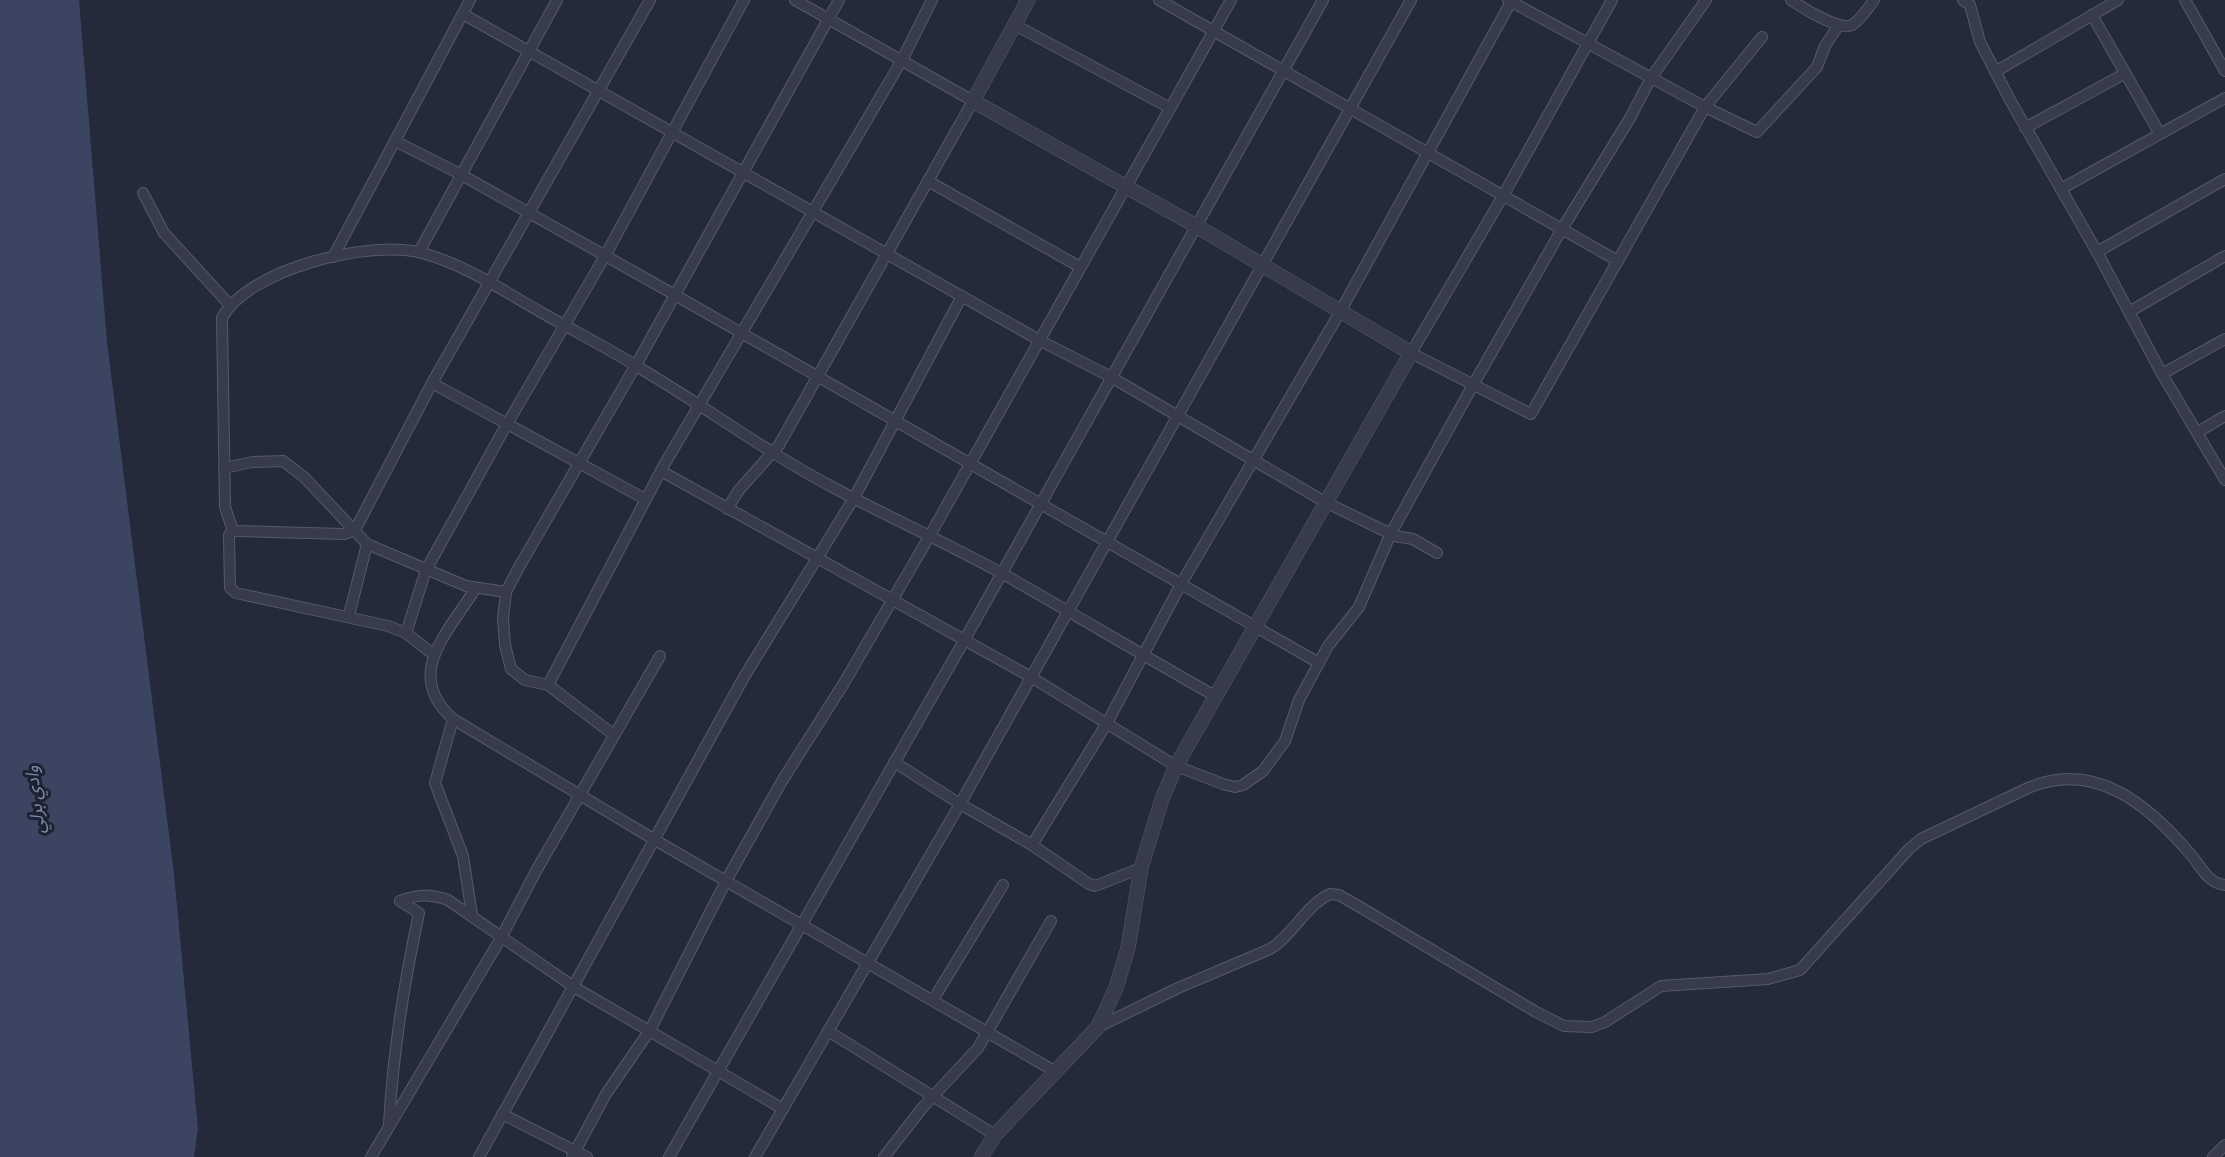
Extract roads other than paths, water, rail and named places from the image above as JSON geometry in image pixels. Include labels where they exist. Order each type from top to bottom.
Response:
[{"type":"street","points":[[333,257],[470,0]]},
{"type":"street","points":[[418,252],[527,50],[557,0]]},
{"type":"street","points":[[353,532],[432,382],[650,0]]},
{"type":"street","points":[[406,633],[426,570],[507,424],[566,327],[744,0]]},
{"type":"street","points":[[795,0],[1198,227],[1411,353],[1531,414],[1705,107],[1762,37]]},
{"type":"street","points":[[614,735],[548,685],[525,680],[511,669],[506,651],[503,618],[506,592],[534,538],[636,365],[830,20],[839,0]]},
{"type":"street","points":[[548,685],[645,499],[902,60],[932,0]]},
{"type":"street","points":[[727,509],[739,490],[773,453],[818,377],[1028,0]]},
{"type":"street","points":[[1159,0],[1618,261]]},
{"type":"street","points":[[573,1154],[606,1094],[650,1030],[726,881],[782,781],[844,683],[929,537],[1231,0]]},
{"type":"street","points":[[669,1157],[1198,227],[1323,0]]},
{"type":"street","points":[[755,1157],[960,804],[1352,109],[1411,0]]},
{"type":"street","points":[[1032,845],[1107,723],[1181,584],[1256,460],[1429,155],[1510,0],[1650,78],[1758,132],[1817,67],[1825,46],[1838,26]]},
{"type":"street","points":[[981,1157],[995,1135],[1098,1027],[1116,988],[1128,948],[1141,868],[1162,799],[1176,766],[1325,502],[1503,196],[1612,0]]},
{"type":"street","points":[[661,471],[965,639],[1176,766],[1235,787],[1249,782],[1263,771],[1285,741],[1299,699],[1328,646],[1359,607],[1391,533],[1473,385],[1562,229],[1630,118],[1650,78],[1706,0]]},
{"type":"street","points":[[1797,2],[1838,26],[1850,27],[1858,21],[1874,0]]},
{"type":"street","points":[[1995,72],[2118,0]]},
{"type":"street","points":[[2186,0],[2225,71]]},
{"type":"street","points":[[1970,2],[1980,42],[1995,72],[2097,252],[2162,374],[2225,480]]},
{"type":"street","points":[[463,14],[1039,340],[1111,377],[1325,502],[1391,533],[1413,539],[1437,553]]},
{"type":"street","points":[[2092,15],[2160,134]]},
{"type":"street","points":[[1015,25],[1170,108]]},
{"type":"street","points":[[2025,128],[2124,74]]},
{"type":"street","points":[[2061,189],[2225,98]]},
{"type":"street","points":[[395,141],[460,174],[675,295],[1041,502],[1319,663]]},
{"type":"street","points":[[2097,252],[2225,179]]},
{"type":"street","points":[[928,181],[1080,267]]},
{"type":"street","points":[[143,193],[164,233],[229,304]]},
{"type":"street","points":[[434,656],[406,633],[349,615],[234,592],[230,588],[229,535],[232,531],[225,507],[220,330],[222,318],[229,304],[246,292],[293,267],[365,250],[418,252],[457,266],[636,365],[773,453],[854,498],[1002,573],[1215,696]]},
{"type":"street","points":[[2128,312],[2225,256]]},
{"type":"street","points":[[479,1157],[744,677],[854,498],[962,296]]},
{"type":"street","points":[[2162,374],[2225,339]]},
{"type":"street","points":[[432,382],[645,499]]},
{"type":"street","points":[[2198,432],[2225,416]]},
{"type":"street","points":[[224,468],[252,462],[283,461],[304,477],[353,532],[367,544],[475,589],[506,592]]},
{"type":"street","points":[[232,531],[353,532]]},
{"type":"street","points":[[349,615],[367,544]]},
{"type":"street","points":[[475,589],[434,656],[429,670],[429,684],[435,698],[453,720],[800,925],[1056,1072]]},
{"type":"street","points":[[371,1157],[501,938],[536,871],[660,656]]},
{"type":"street","points":[[453,720],[435,783],[463,856],[472,915]]},
{"type":"street","points":[[894,762],[960,804],[1032,845],[1085,882],[1095,886],[1141,868]]},
{"type":"street","points":[[1098,1027],[1178,988],[1270,950],[1279,944],[1311,907],[1330,894],[1339,895],[1360,907],[1536,1012],[1564,1026],[1592,1026],[1605,1022],[1661,986],[1768,979],[1800,970],[1909,849],[1921,839],[2044,781],[2062,778],[2104,783],[2141,806],[2191,855],[2207,877],[2214,883],[2225,885]]},
{"type":"street","points":[[933,1000],[1003,885]]},
{"type":"street","points":[[388,1127],[398,1025],[419,913],[400,901],[416,895],[429,894],[448,900],[574,987],[720,1070],[783,1109]]},
{"type":"street","points":[[884,1157],[933,1095],[963,1066],[988,1032],[1051,921]]},
{"type":"street","points":[[828,1031],[995,1135]]},
{"type":"street","points":[[502,1114],[573,1154],[587,1157]]},
{"type":"street","points":[[2213,1157],[2225,1145]]},
{"type":"water","name":"وادي برلي","points":[[0,0],[79,0],[107,342],[174,874],[198,1129],[194,1157],[0,1157]]}]
